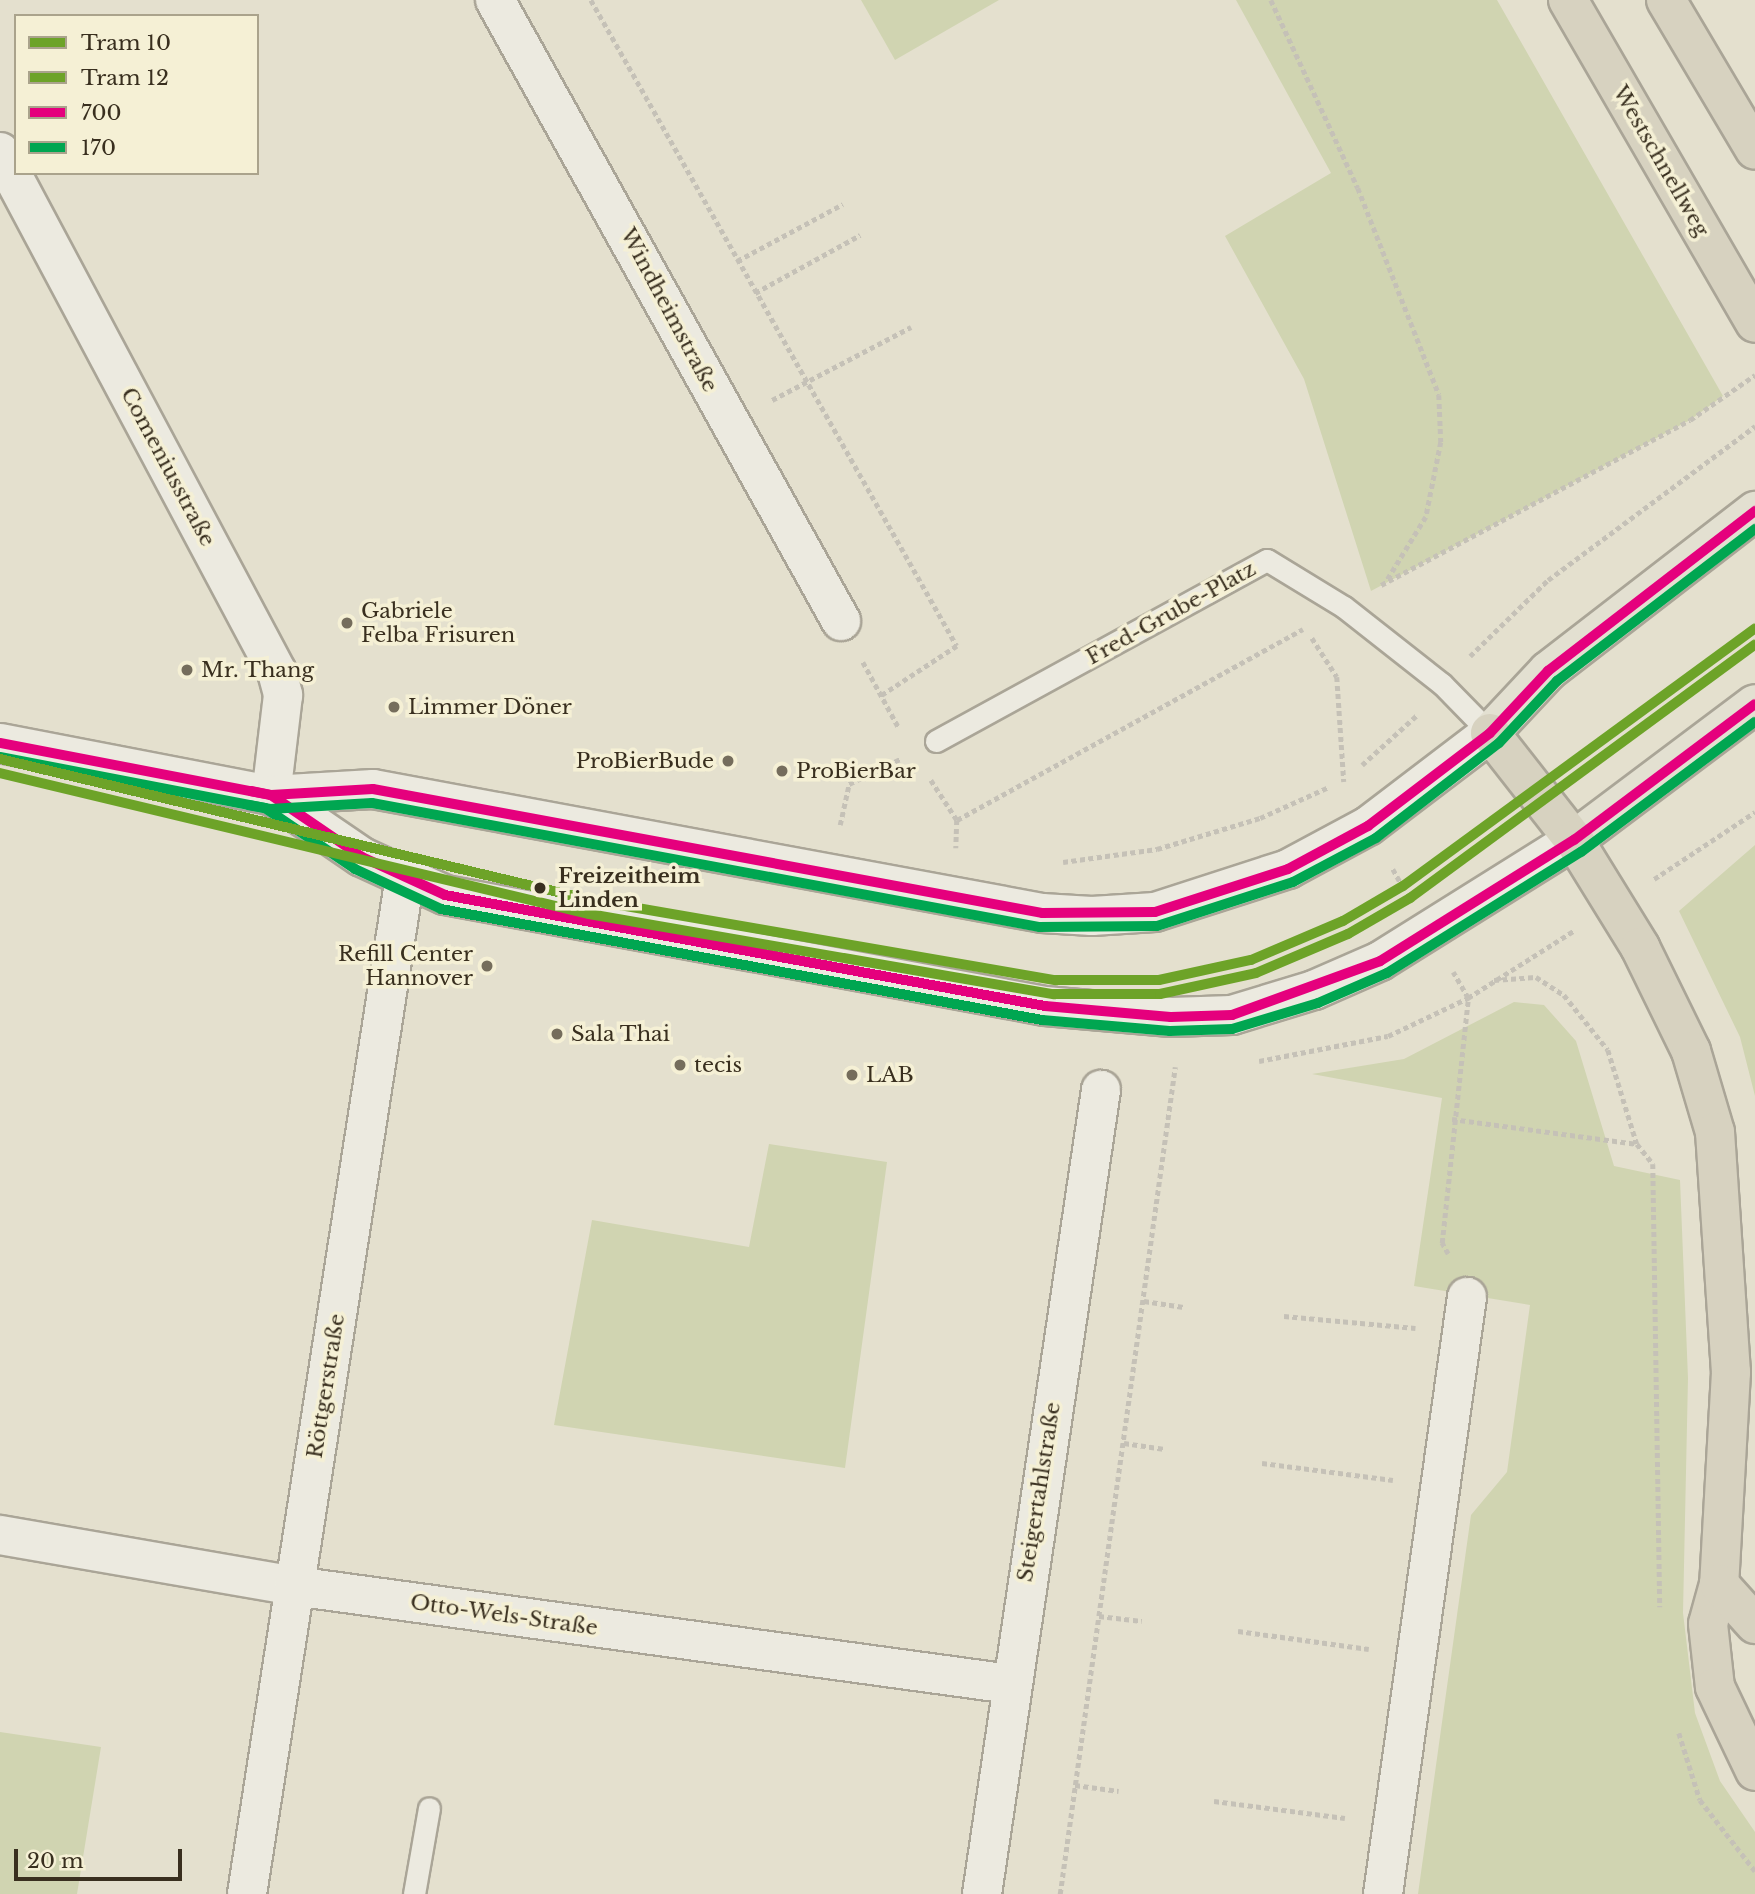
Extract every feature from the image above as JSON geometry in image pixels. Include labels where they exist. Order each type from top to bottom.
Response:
[{"type":"highway","name":"Westschnellweg","points":[[1568,0],[1755,322]]},
{"type":"highway","points":[[1666,0],[1755,150]]},
{"type":"highway","points":[[1490,733],[1574,840],[1640,947],[1691,1051],[1715,1132],[1731,1372],[1719,1584],[1708,1624],[1715,1687],[1755,1771]]},
{"type":"highway","points":[[1719,1584],[1755,1624]]},
{"type":"main road","points":[[1490,733],[1548,671],[1755,511]]},
{"type":"main road","points":[[1574,840],[1755,704]]},
{"type":"street","name":"Windheimstraße","points":[[495,0],[841,621]]},
{"type":"street","name":"Comeniusstraße","points":[[0,152],[277,672],[283,695],[271,795]]},
{"type":"street","points":[[0,743],[271,795],[373,789],[1042,913],[1092,916],[1155,912],[1288,869],[1368,826],[1490,733]]},
{"type":"street","points":[[271,795],[362,858],[445,895],[1045,1006],[1171,1017],[1232,1015],[1314,990],[1380,961],[1574,840]]},
{"type":"street","name":"Röttgerstraße","points":[[247,1894],[405,877]]},
{"type":"street","name":"Steigertahlstraße","points":[[982,1894],[1010,1684],[1101,1090]]},
{"type":"street","points":[[1383,1894],[1467,1297]]},
{"type":"street","name":"Otto-Wels-Straße","points":[[0,1535],[294,1587],[1010,1684]]},
{"type":"lane","name":"Fred-Grube-Platz","points":[[936,741],[1267,560],[1344,607],[1442,684],[1490,733]]},
{"type":"lane","points":[[414,1894],[429,1808]]},
{"type":"path","points":[[591,0],[957,646],[881,696],[876,685]]},
{"type":"path","points":[[1271,0],[1357,188],[1439,395],[1441,442],[1426,517],[1385,583]]},
{"type":"path","points":[[737,261],[843,204]]},
{"type":"path","points":[[755,293],[860,235]]},
{"type":"path","points":[[730,423],[911,327]]},
{"type":"path","points":[[957,820],[1385,583],[1690,420],[1755,375]]},
{"type":"path","points":[[1052,863],[1157,849],[1260,818],[1343,781],[1415,718],[1442,684],[1548,580],[1755,426]]},
{"type":"path","points":[[837,836],[849,783],[936,741]]},
{"type":"path","points":[[1493,980],[1536,977],[1564,995],[1608,1050],[1637,1144],[1653,1164],[1661,1619]]},
{"type":"path","points":[[1467,1297],[1442,1243],[1452,1119],[1468,998]]},
{"type":"path","points":[[1060,1894],[1175,1066]]},
{"type":"path","points":[[1452,1119],[1637,1144]]},
{"type":"path","points":[[1144,1301],[1184,1307]]},
{"type":"path","points":[[1284,1316],[1462,1334]]},
{"type":"path","points":[[1124,1443],[1165,1449]]},
{"type":"path","points":[[1262,1463],[1440,1486]]},
{"type":"path","points":[[1099,1616],[1142,1621]]},
{"type":"path","points":[[1238,1631],[1416,1655]]},
{"type":"path","points":[[1677,1726],[1700,1800],[1755,1871]]},
{"type":"path","points":[[1075,1784],[1119,1791]]},
{"type":"path","points":[[1214,1801],[1392,1825]]},
{"type":"green space","points":[[861,0],[999,0],[895,60]]},
{"type":"green space","points":[[1236,0],[1497,0],[1723,396],[1690,420],[1371,591],[1304,379],[1225,236],[1331,173]]},
{"type":"green space","points":[[1755,845],[1755,1096],[1740,1037],[1679,911]]},
{"type":"green space","points":[[1514,1002],[1544,1005],[1576,1041],[1614,1166],[1680,1180],[1688,1378],[1683,1613],[1695,1713],[1720,1781],[1755,1832],[1755,1894],[1418,1894],[1471,1515],[1507,1472],[1530,1305],[1414,1286],[1442,1098],[1312,1074],[1404,1059]]},
{"type":"green space","points":[[769,1144],[887,1162],[845,1468],[554,1425],[592,1220],[749,1247]]},
{"type":"green space","points":[[0,1732],[101,1747],[77,1894],[0,1894]]},
{"type":"tram line","name":"10","points":[[0,759],[591,900],[1056,980],[1159,980],[1251,960],[1343,921],[1403,886],[1755,628]]},
{"type":"tram line","name":"12","points":[[0,773],[589,914],[1054,994],[1160,994],[1256,973],[1348,934],[1410,898],[1755,645]]},
{"type":"transit line","name":"700","points":[[0,743],[271,795],[373,789],[1042,913],[1155,912],[1288,869],[1368,826],[1490,733],[1548,671],[1755,511]]},
{"type":"transit line","name":"170","points":[[0,757],[270,809],[372,803],[1039,927],[1157,926],[1293,882],[1376,838],[1499,743],[1557,681],[1755,529]]},
{"type":"transit line","name":"700","points":[[251,791],[271,795],[362,857],[445,895],[1045,1006],[1171,1017],[1232,1015],[1380,961],[1574,840],[1755,704]]},
{"type":"transit line","name":"170","points":[[248,805],[265,808],[355,869],[441,909],[1042,1020],[1170,1031],[1232,1029],[1318,1003],[1387,973],[1581,852],[1755,722]]},
{"type":"place","name":"Gabriele Felba Frisuren","points":[[347,623]]},
{"type":"place","name":"Mr. Thang","points":[[187,670]]},
{"type":"place","name":"Limmer Döner","points":[[394,707]]},
{"type":"place","name":"ProBierBude","points":[[728,761]]},
{"type":"place","name":"ProBierBar","points":[[782,771]]},
{"type":"place","name":"Freizeitheim Linden","points":[[540,888]]},
{"type":"place","name":"Refill Center Hannover","points":[[487,966]]},
{"type":"place","name":"Sala Thai","points":[[557,1034]]},
{"type":"place","name":"tecis","points":[[680,1065]]},
{"type":"place","name":"LAB","points":[[852,1075]]}]
